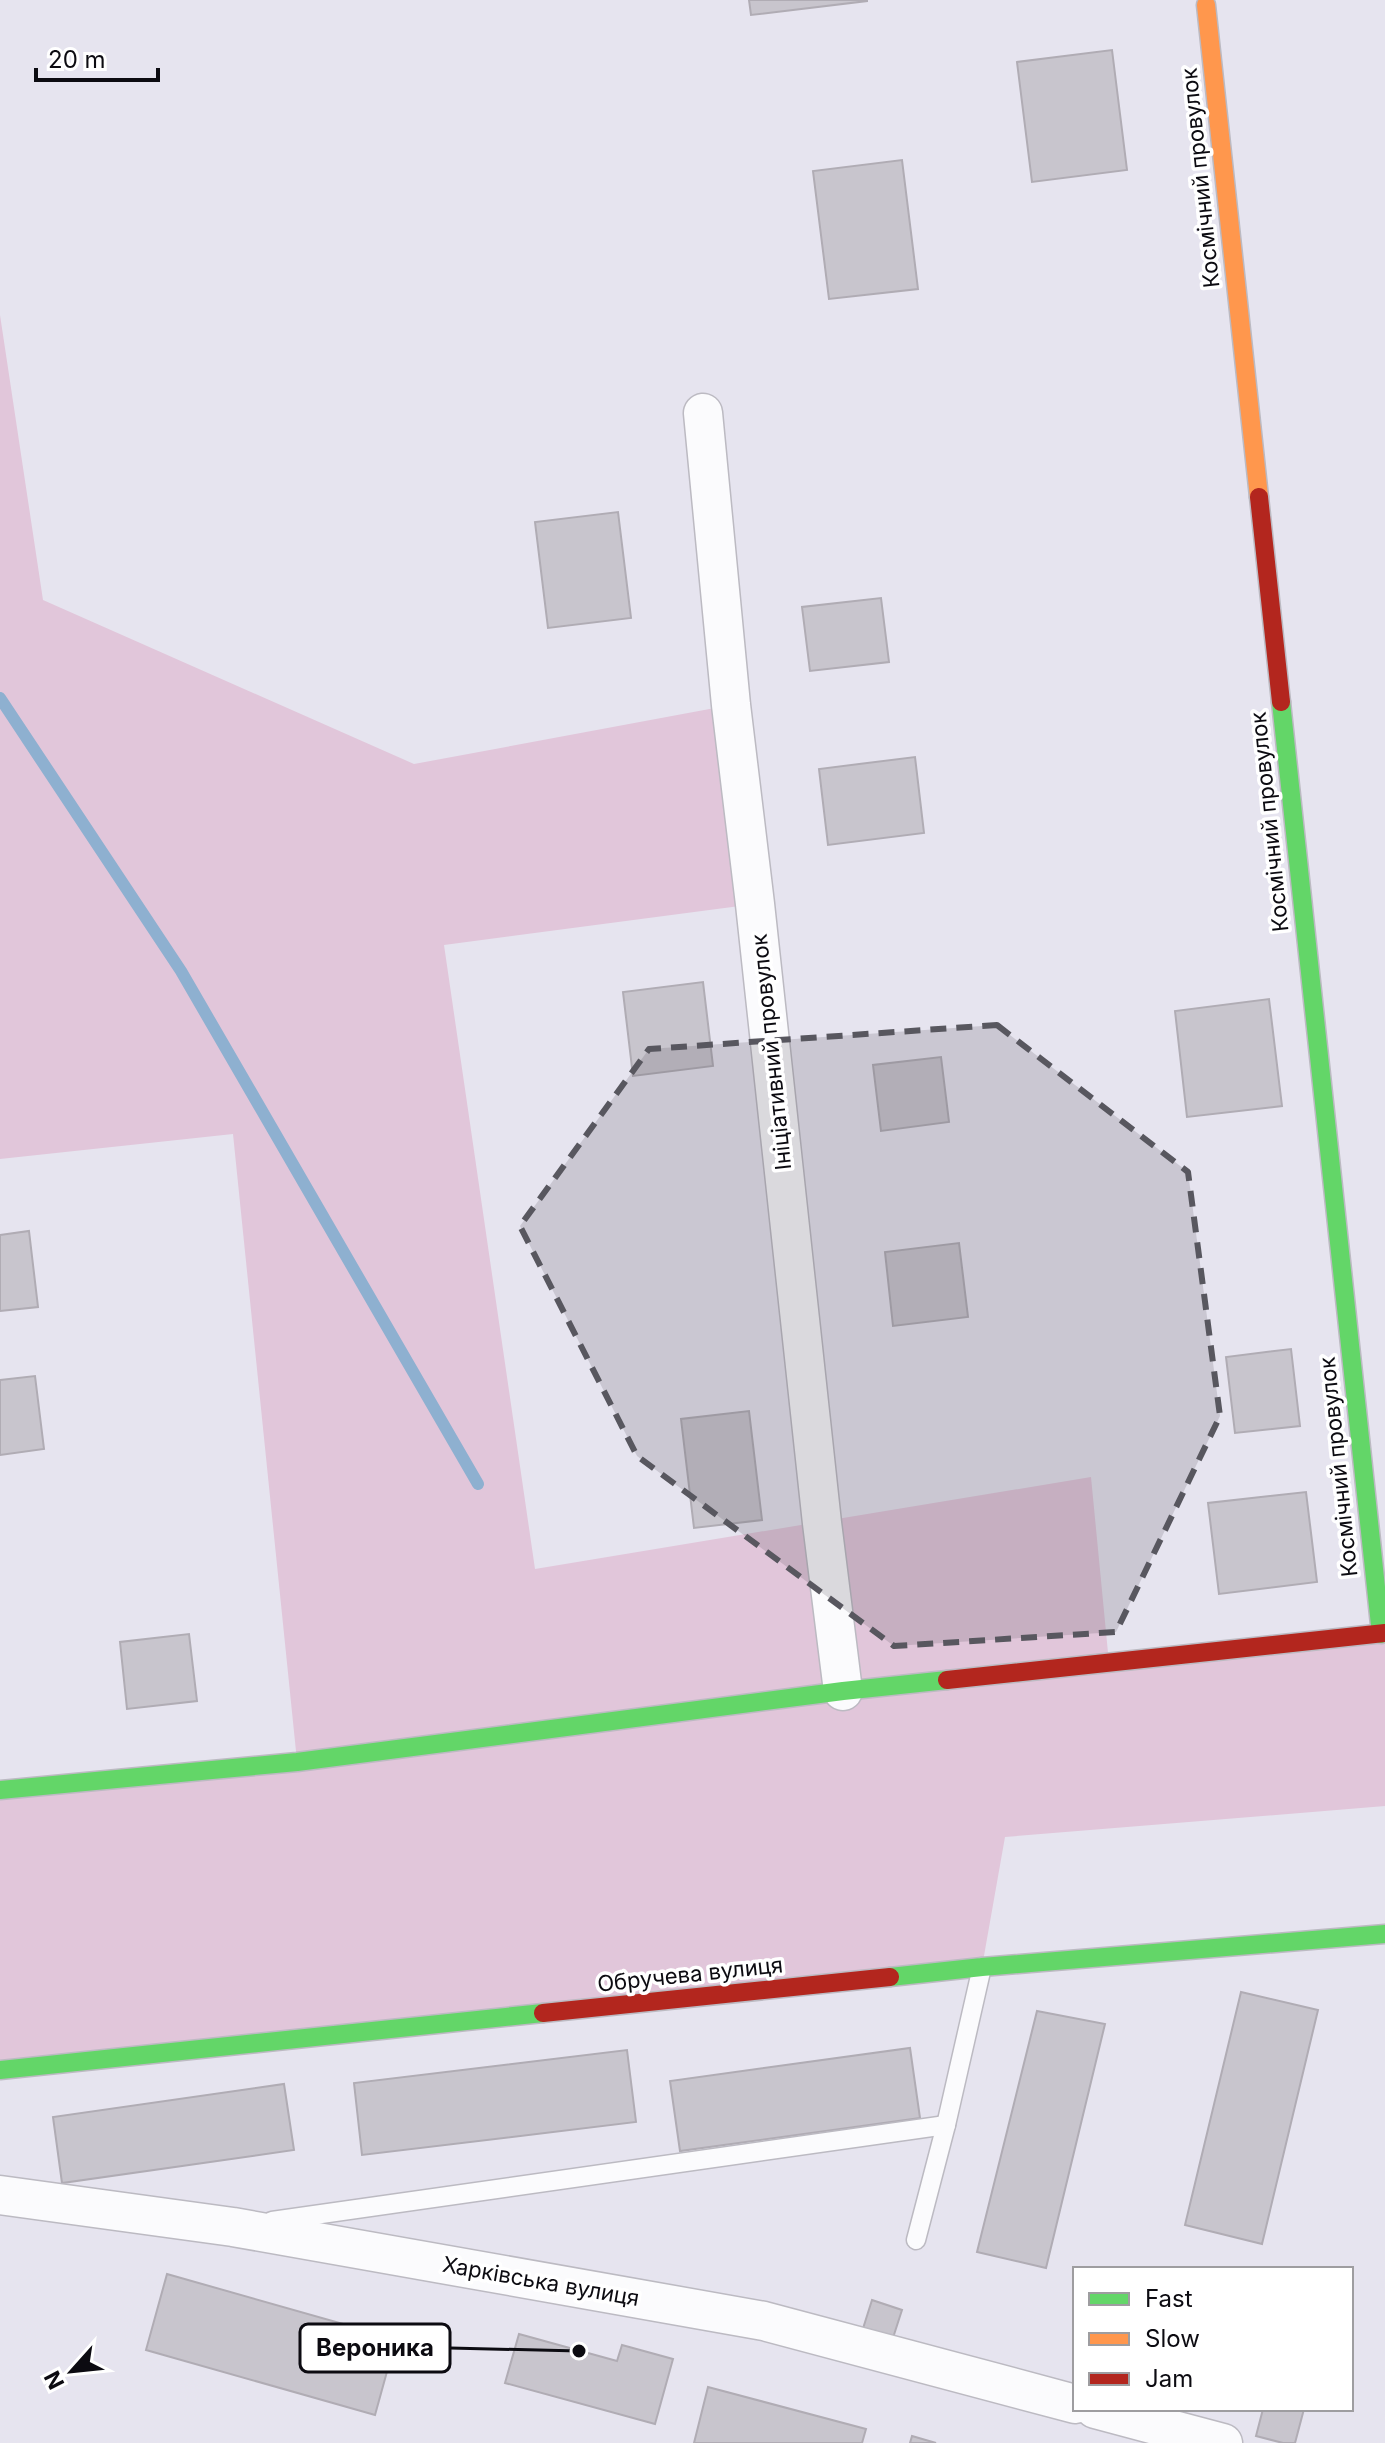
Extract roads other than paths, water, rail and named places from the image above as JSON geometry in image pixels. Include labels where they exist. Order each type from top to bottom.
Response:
[{"type":"street","name":"Космічний провулок","points":[[1206,5],[1383,1634]]},
{"type":"street","name":"Ініціативний провулок","points":[[703,413],[731,705],[843,1691]]},
{"type":"street","points":[[0,1790],[297,1762],[843,1691],[1383,1634]]},
{"type":"street","name":"Обручева вулиця","points":[[0,2070],[982,1967],[1385,1934]]},
{"type":"street","name":"Харківська вулиця","points":[[0,2195],[233,2227],[764,2321],[1073,2403]]},
{"type":"street","points":[[1103,2411],[1223,2443]]},
{"type":"lane","points":[[916,2240],[982,1967]]},
{"type":"lane","points":[[233,2227],[946,2125]]},
{"type":"waterway","points":[[0,698],[181,971],[478,1484]]},
{"type":"place","name":"Вероника","points":[[579,2351]]}]
